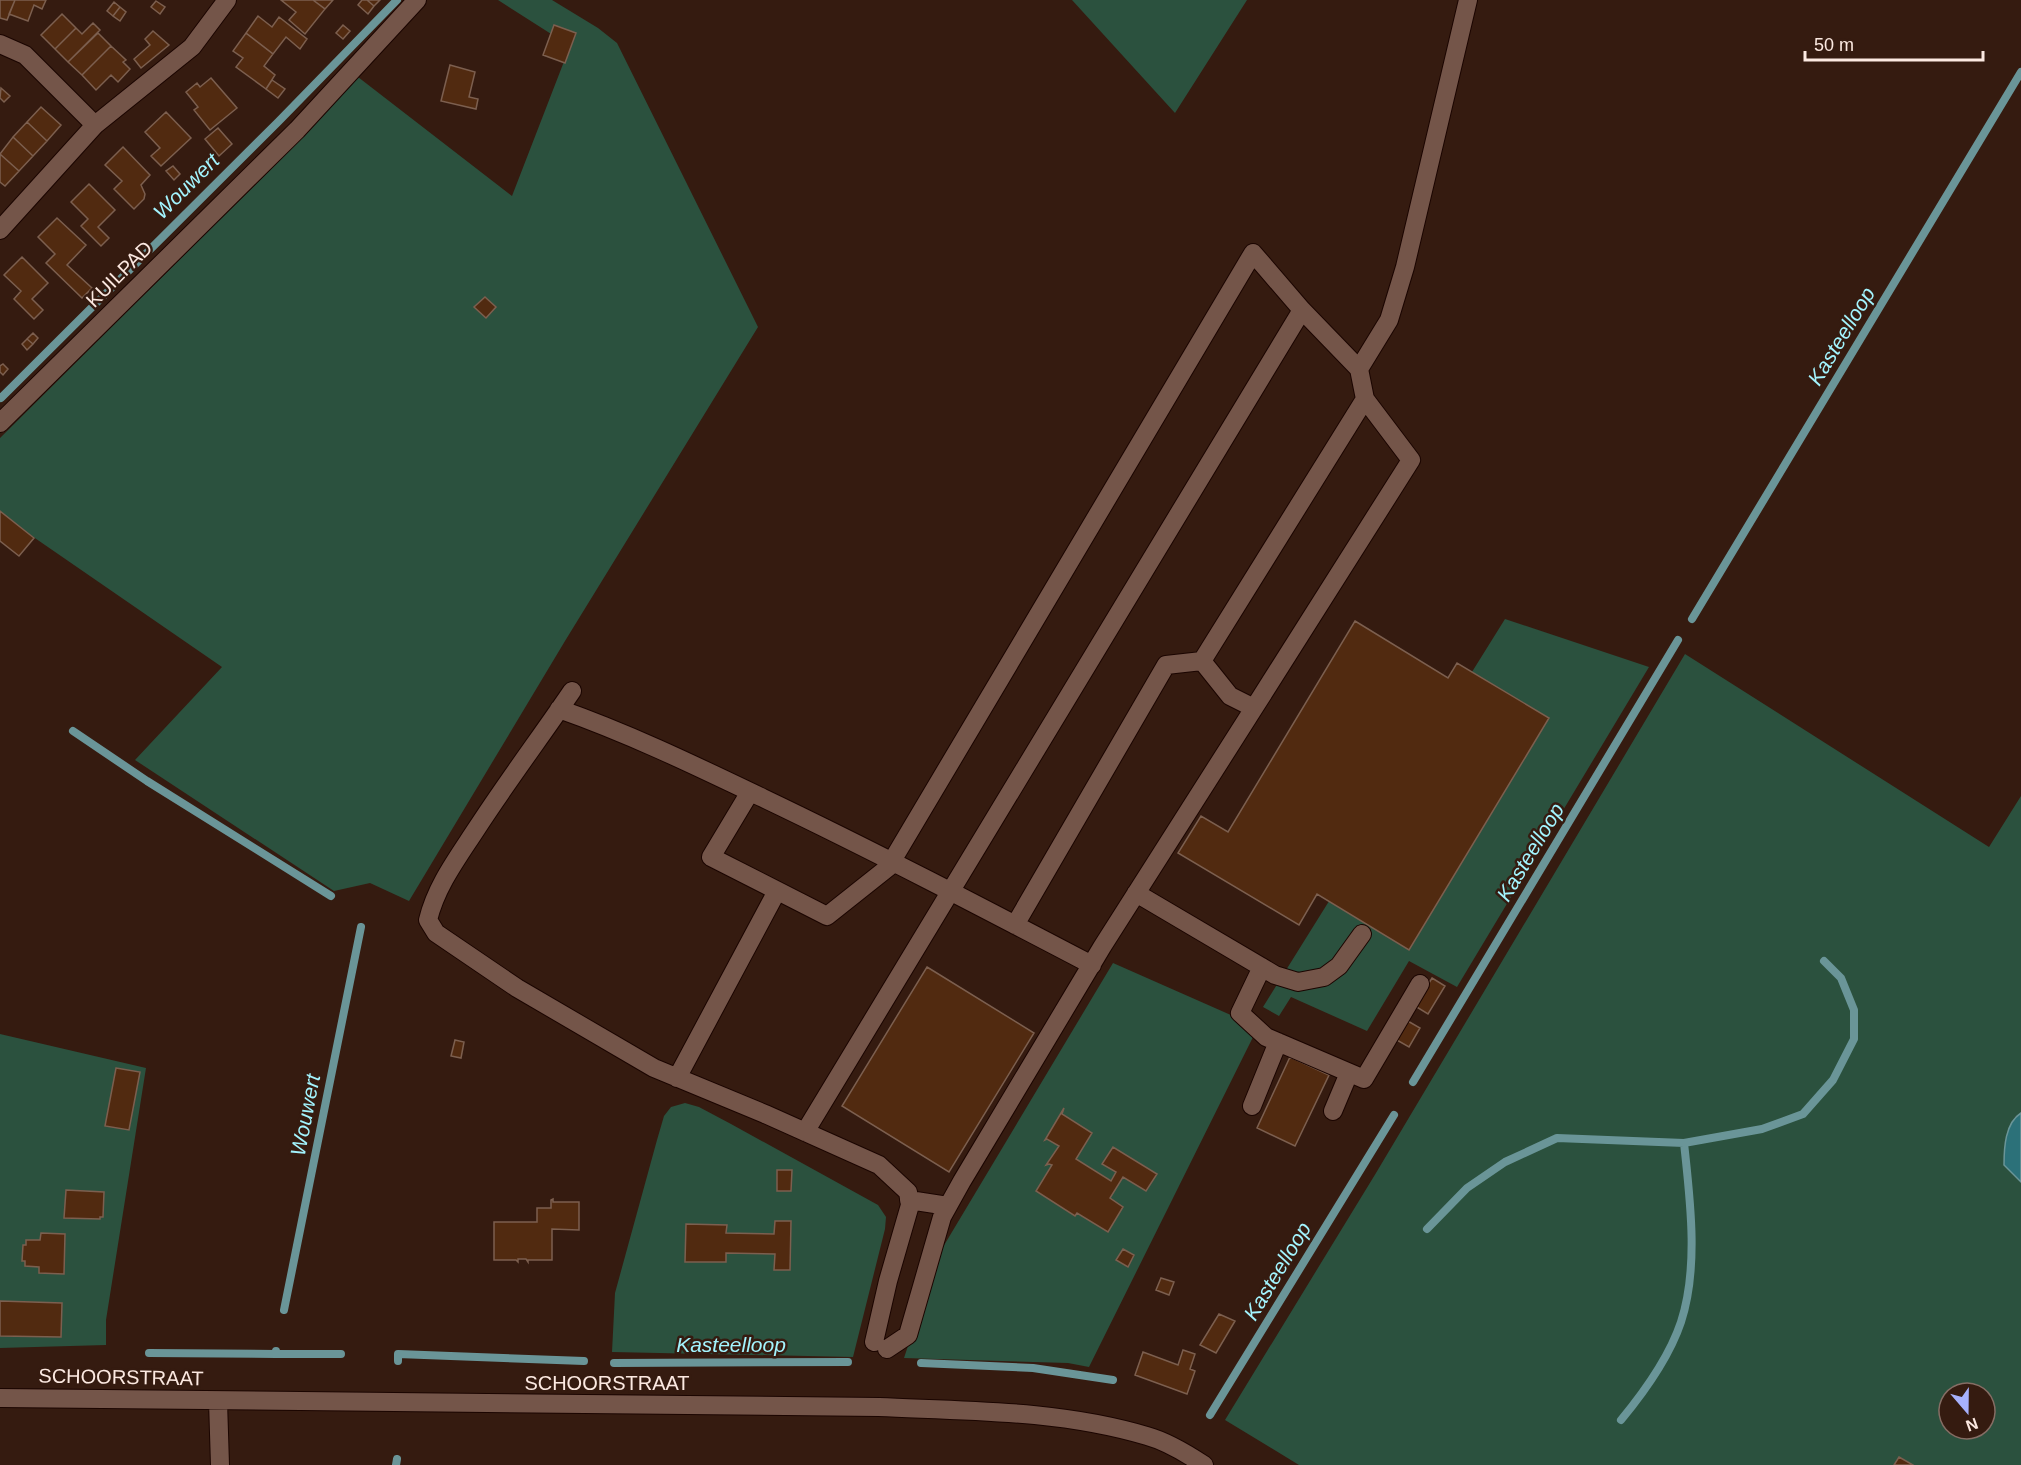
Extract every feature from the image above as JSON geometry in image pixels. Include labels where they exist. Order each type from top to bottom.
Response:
[{"type":"street","points":[[0,230],[95,125],[192,47],[227,0]]},
{"type":"street","name":"KUILPAD","points":[[0,423],[297,130],[417,0]]},
{"type":"street","points":[[1359,369],[1389,320],[1405,267],[1468,0]]},
{"type":"street","points":[[0,44],[25,55],[95,125]]},
{"type":"street","points":[[572,691],[517,767],[447,873],[433,901],[429,920],[436,933],[518,987],[654,1068],[879,1165],[908,1192],[910,1205],[888,1281],[880,1345],[908,1335],[942,1217],[948,1206],[1092,965],[1411,460],[1365,399],[1359,369],[1302,310],[1253,254],[893,862],[827,916],[711,857],[750,792]]},
{"type":"street","points":[[805,1132],[1302,310]]},
{"type":"street","points":[[1202,661],[1365,399]]},
{"type":"street","points":[[1015,925],[1166,665],[1202,661]]},
{"type":"street","points":[[1202,661],[1230,696],[1254,708]]},
{"type":"street","points":[[559,709],[613,728],[750,792],[893,862],[1092,965]]},
{"type":"street","points":[[676,1078],[777,891]]},
{"type":"street","points":[[1137,893],[1275,975],[1298,982],[1324,977],[1340,966],[1362,934]]},
{"type":"street","points":[[1262,967],[1240,1013],[1266,1037],[1364,1079],[1420,984]]},
{"type":"street","points":[[1252,1106],[1278,1042]]},
{"type":"street","points":[[1333,1111],[1350,1073]]},
{"type":"street","points":[[909,1200],[948,1206]]},
{"type":"street","name":"SCHOORSTRAAT","points":[[0,1398],[879,1407],[1015,1413],[1060,1417],[1149,1437],[1204,1465]]},
{"type":"street","points":[[218,1401],[220,1465]]},
{"type":"green space","points":[[498,0],[552,0],[598,28],[617,43],[758,327],[409,901],[370,883],[334,891],[135,760],[222,667],[0,514],[0,438],[282,158],[358,77],[512,196],[570,46]]},
{"type":"green space","points":[[1072,0],[1247,0],[1175,113]]},
{"type":"green space","points":[[1505,619],[1649,667],[1457,987],[1409,961],[1367,1031],[1291,997],[1279,1016],[1263,1007]]},
{"type":"green space","points":[[1685,654],[1989,847],[2021,796],[2021,1113],[2015,1117],[2004,1165],[2021,1182],[2021,1465],[1299,1465],[1225,1420],[1376,1173]]},
{"type":"green space","points":[[1113,963],[1258,1027],[1089,1367],[1068,1363],[904,1358],[937,1257]]},
{"type":"green space","points":[[0,1034],[146,1068],[106,1320],[106,1345],[0,1348]]},
{"type":"green space","points":[[685,1103],[699,1107],[878,1205],[886,1217],[853,1357],[612,1352],[615,1293],[664,1116],[671,1107]]},
{"type":"water","points":[[2021,1113],[2021,1182],[2004,1165],[2005,1144],[2009,1129]]},
{"type":"building","points":[[0,0],[15,0],[7,20],[0,18]]},
{"type":"building","points":[[15,0],[46,0],[42,9],[34,5],[28,21],[9,14]]},
{"type":"building","points":[[281,0],[313,0],[325,9],[305,34],[289,20],[296,12]]},
{"type":"building","points":[[313,0],[333,0],[325,9]]},
{"type":"building","points":[[362,0],[367,0],[374,6],[368,14],[358,5]]},
{"type":"building","points":[[367,0],[380,0],[374,6]]},
{"type":"building","points":[[156,1],[165,7],[160,14],[151,7]]},
{"type":"building","points":[[114,2],[120,7],[113,16],[107,11]]},
{"type":"building","points":[[120,7],[126,12],[120,21],[113,16]]},
{"type":"building","points":[[62,14],[76,28],[55,49],[41,35]]},
{"type":"building","points":[[258,16],[272,27],[279,17],[307,39],[300,49],[286,37],[273,54],[246,33]]},
{"type":"building","points":[[93,23],[100,30],[68,62],[55,49],[76,28],[82,34]]},
{"type":"building","points":[[343,25],[350,31],[343,39],[336,33]]},
{"type":"building","points":[[554,25],[576,33],[565,63],[543,55]]},
{"type":"building","points":[[153,31],[169,45],[141,68],[134,59],[150,45],[145,39]]},
{"type":"building","points":[[98,33],[111,46],[82,75],[68,62]]},
{"type":"building","points":[[246,33],[273,54],[264,66],[275,75],[266,89],[236,67],[243,58],[233,51]]},
{"type":"building","points":[[111,46],[126,60],[123,62],[130,69],[118,82],[111,75],[96,90],[82,75]]},
{"type":"building","points":[[450,65],[475,72],[469,97],[478,99],[476,109],[441,101]]},
{"type":"building","points":[[211,78],[237,108],[210,130],[194,110],[198,107],[186,92],[197,83],[200,87]]},
{"type":"building","points":[[272,80],[285,89],[278,98],[266,89]]},
{"type":"building","points":[[1,88],[10,96],[4,102],[0,98]]},
{"type":"building","points":[[41,107],[61,125],[47,141],[27,122]]},
{"type":"building","points":[[166,112],[191,138],[161,166],[151,156],[160,148],[145,132]]},
{"type":"building","points":[[27,122],[47,141],[33,156],[13,137]]},
{"type":"building","points":[[218,128],[232,144],[219,156],[205,139]]},
{"type":"building","points":[[13,137],[33,156],[19,171],[0,154]]},
{"type":"building","points":[[123,147],[150,175],[141,185],[145,194],[144,199],[134,209],[114,189],[122,181],[105,165]]},
{"type":"building","points":[[0,154],[19,171],[5,186],[0,182]]},
{"type":"building","points":[[173,166],[180,174],[174,180],[166,171]]},
{"type":"building","points":[[89,184],[115,210],[98,227],[109,238],[101,246],[81,226],[88,219],[71,202]]},
{"type":"building","points":[[57,218],[86,245],[67,265],[92,288],[82,298],[46,263],[55,254],[38,237]]},
{"type":"building","points":[[22,257],[48,283],[32,299],[43,310],[34,319],[14,299],[21,291],[4,275]]},
{"type":"building","points":[[485,297],[496,307],[486,318],[474,307]]},
{"type":"building","points":[[33,333],[38,338],[33,344],[27,339]]},
{"type":"building","points":[[27,339],[33,344],[27,350],[22,344]]},
{"type":"building","points":[[3,364],[8,369],[3,375],[0,372],[0,366]]},
{"type":"building","points":[[0,511],[34,538],[19,556],[0,541]]},
{"type":"building","points":[[1355,621],[1448,678],[1457,663],[1549,718],[1409,950],[1317,894],[1299,925],[1178,853],[1201,816],[1228,832]]},
{"type":"building","points":[[927,967],[1034,1033],[949,1172],[842,1106]]},
{"type":"building","points":[[1432,978],[1445,986],[1428,1014],[1415,1006]]},
{"type":"building","points":[[1406,1020],[1420,1028],[1409,1047],[1395,1039]]},
{"type":"building","points":[[455,1040],[464,1042],[461,1058],[451,1056]]},
{"type":"building","points":[[1290,1057],[1329,1075],[1295,1146],[1257,1128]]},
{"type":"building","points":[[116,1068],[140,1072],[129,1130],[105,1126]]},
{"type":"building","points":[[1064,1108],[1062,1114],[1092,1133],[1076,1159],[1111,1181],[1116,1172],[1102,1164],[1113,1147],[1157,1174],[1146,1191],[1123,1177],[1110,1198],[1123,1207],[1108,1232],[1077,1213],[1075,1216],[1036,1191],[1052,1165],[1046,1165],[1059,1146],[1045,1140]]},
{"type":"building","points":[[777,1170],[792,1170],[791,1191],[777,1191]]},
{"type":"building","points":[[66,1190],[104,1192],[103,1217],[100,1219],[64,1218]]},
{"type":"building","points":[[553,1199],[553,1202],[579,1202],[579,1230],[552,1229],[552,1260],[528,1260],[528,1262],[526,1259],[518,1259],[518,1262],[516,1260],[494,1260],[494,1222],[537,1222],[537,1208],[551,1208]]},
{"type":"building","points":[[775,1221],[791,1221],[790,1270],[774,1270],[775,1254],[726,1253],[726,1262],[685,1262],[686,1224],[727,1225],[726,1233],[774,1234]]},
{"type":"building","points":[[41,1233],[65,1234],[64,1274],[39,1273],[39,1267],[25,1266],[25,1261],[22,1261],[23,1245],[26,1245],[26,1240],[40,1240]]},
{"type":"building","points":[[1123,1249],[1134,1255],[1128,1267],[1116,1260]]},
{"type":"building","points":[[1161,1278],[1174,1282],[1169,1295],[1156,1290]]},
{"type":"building","points":[[0,1301],[62,1303],[61,1337],[0,1336]]},
{"type":"building","points":[[1219,1314],[1235,1321],[1216,1353],[1200,1345]]},
{"type":"building","points":[[1183,1350],[1195,1354],[1190,1369],[1195,1371],[1187,1394],[1135,1375],[1143,1352],[1178,1365]]},
{"type":"building","points":[[1899,1457],[1913,1465],[1894,1465]]},
{"type":"waterway","name":"Wouwert","points":[[1,398],[397,0]]},
{"type":"waterway","name":"Kasteelloop","points":[[1692,619],[2021,72]]},
{"type":"waterway","name":"Kasteelloop","points":[[1413,1082],[1678,640]]},
{"type":"waterway","name":"Wouwert","points":[[73,731],[147,781],[331,896]]},
{"type":"waterway","name":"Wouwert","points":[[284,1310],[361,927]]},
{"type":"waterway","points":[[1427,1229],[1467,1188],[1505,1162],[1557,1138],[1684,1143],[1762,1129],[1803,1114],[1833,1080],[1854,1039],[1854,1010],[1841,978],[1824,961]]},
{"type":"waterway","name":"Kasteelloop","points":[[1210,1415],[1394,1115]]},
{"type":"waterway","points":[[1621,1420],[1663,1361],[1676,1335],[1687,1301],[1692,1233],[1684,1143]]},
{"type":"waterway","name":"Wouwert","points":[[276,1351],[276,1354],[341,1354]]},
{"type":"waterway","points":[[149,1353],[276,1354]]},
{"type":"waterway","name":"Kasteelloop","points":[[398,1361],[398,1354],[584,1361]]},
{"type":"waterway","name":"Kasteelloop","points":[[614,1363],[848,1362]]},
{"type":"waterway","name":"Kasteelloop","points":[[921,1363],[1033,1368],[1113,1380]]},
{"type":"waterway","name":"Kasteelloop","points":[[396,1465],[397,1459]]}]
